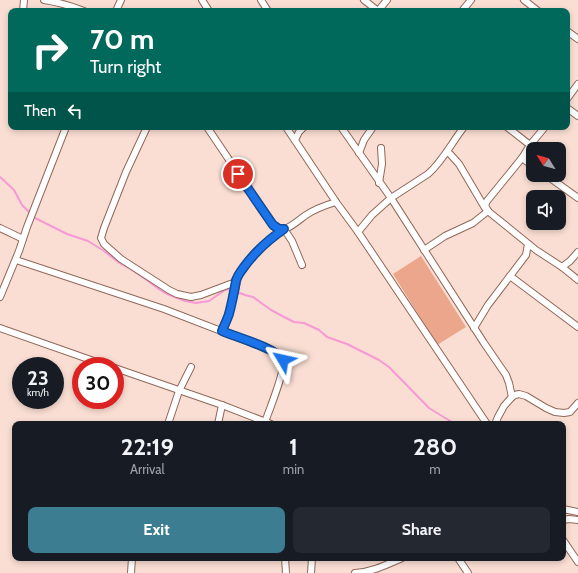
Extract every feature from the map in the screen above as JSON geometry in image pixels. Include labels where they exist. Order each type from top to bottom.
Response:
[{"type":"street","points":[[44,0],[74,7],[74,0]]},
{"type":"street","points":[[364,0],[374,8]]},
{"type":"street","points":[[380,8],[387,0]]},
{"type":"street","points":[[524,0],[534,8]]},
{"type":"street","points":[[570,95],[578,84]]},
{"type":"street","points":[[0,297],[16,260],[27,227],[65,130]]},
{"type":"street","points":[[146,130],[113,203],[101,237],[102,242],[122,259],[169,290],[182,295],[191,297],[197,296],[231,284],[236,280],[242,269],[253,255],[274,236],[318,208],[336,202]]},
{"type":"street","points":[[209,130],[273,225],[279,229],[284,229]]},
{"type":"street","points":[[288,130],[485,421]]},
{"type":"street","points":[[295,140],[301,130]]},
{"type":"street","points":[[343,130],[391,198],[474,328],[506,375],[512,397]]},
{"type":"street","points":[[359,153],[364,140],[371,130]]},
{"type":"street","points":[[358,232],[372,215],[391,198],[431,172],[462,130]]},
{"type":"street","points":[[511,130],[526,142]]},
{"type":"street","points":[[532,142],[542,130]]},
{"type":"street","points":[[379,182],[382,164],[381,148]]},
{"type":"street","points":[[446,152],[460,164],[487,210],[528,244],[562,267],[578,280]]},
{"type":"street","points":[[487,210],[485,205],[487,201],[526,152]]},
{"type":"street","points":[[522,158],[526,161]]},
{"type":"street","points":[[556,182],[578,198]]},
{"type":"street","points":[[424,250],[445,236],[473,223],[487,210]]},
{"type":"street","points":[[0,228],[23,239]]},
{"type":"street","points":[[284,229],[294,246],[302,265]]},
{"type":"street","points":[[526,255],[528,244]]},
{"type":"street","points":[[474,328],[488,304],[526,255],[536,250]]},
{"type":"street","points":[[562,267],[578,252]]},
{"type":"street","points":[[16,260],[164,310],[222,331],[279,355],[283,360],[282,372],[269,421]]},
{"type":"street","points":[[510,276],[578,327]]},
{"type":"street","points":[[222,331],[229,314],[236,286],[236,280]]},
{"type":"street","points":[[0,328],[82,357]]},
{"type":"street","points":[[169,421],[179,391],[191,367]]},
{"type":"street","points":[[124,371],[222,405],[263,421]]},
{"type":"street","points":[[496,421],[500,412],[512,397],[519,394],[526,396],[555,412],[564,414],[570,412],[578,403]]},
{"type":"street","points":[[219,421],[222,405]]},
{"type":"street","points":[[566,510],[578,512]]},
{"type":"street","points":[[566,520],[578,520]]},
{"type":"street","points":[[566,544],[578,562]]},
{"type":"street","points":[[131,573],[132,561]]},
{"type":"street","points":[[285,561],[286,573]]},
{"type":"street","points":[[311,573],[312,561]]},
{"type":"street","points":[[354,573],[367,572],[395,561]]},
{"type":"street","points":[[460,561],[468,573]]},
{"type":"shaded area","points":[[421,256],[466,327],[437,345],[393,274]]},
{"type":"waterway","points":[[0,177],[14,190],[22,205],[30,213]]},
{"type":"waterway","points":[[33,217],[67,234],[88,241],[160,290],[185,301],[196,303],[209,301],[225,290],[229,289],[253,297],[284,317],[294,322],[304,323],[319,330],[327,337],[347,344],[379,360],[389,367],[429,408],[450,421]]},
{"type":"route","points":[[238,174],[273,225],[279,229],[284,229],[258,249],[242,269],[236,280],[236,286],[229,314],[222,331],[265,348],[279,355],[283,360]]}]
